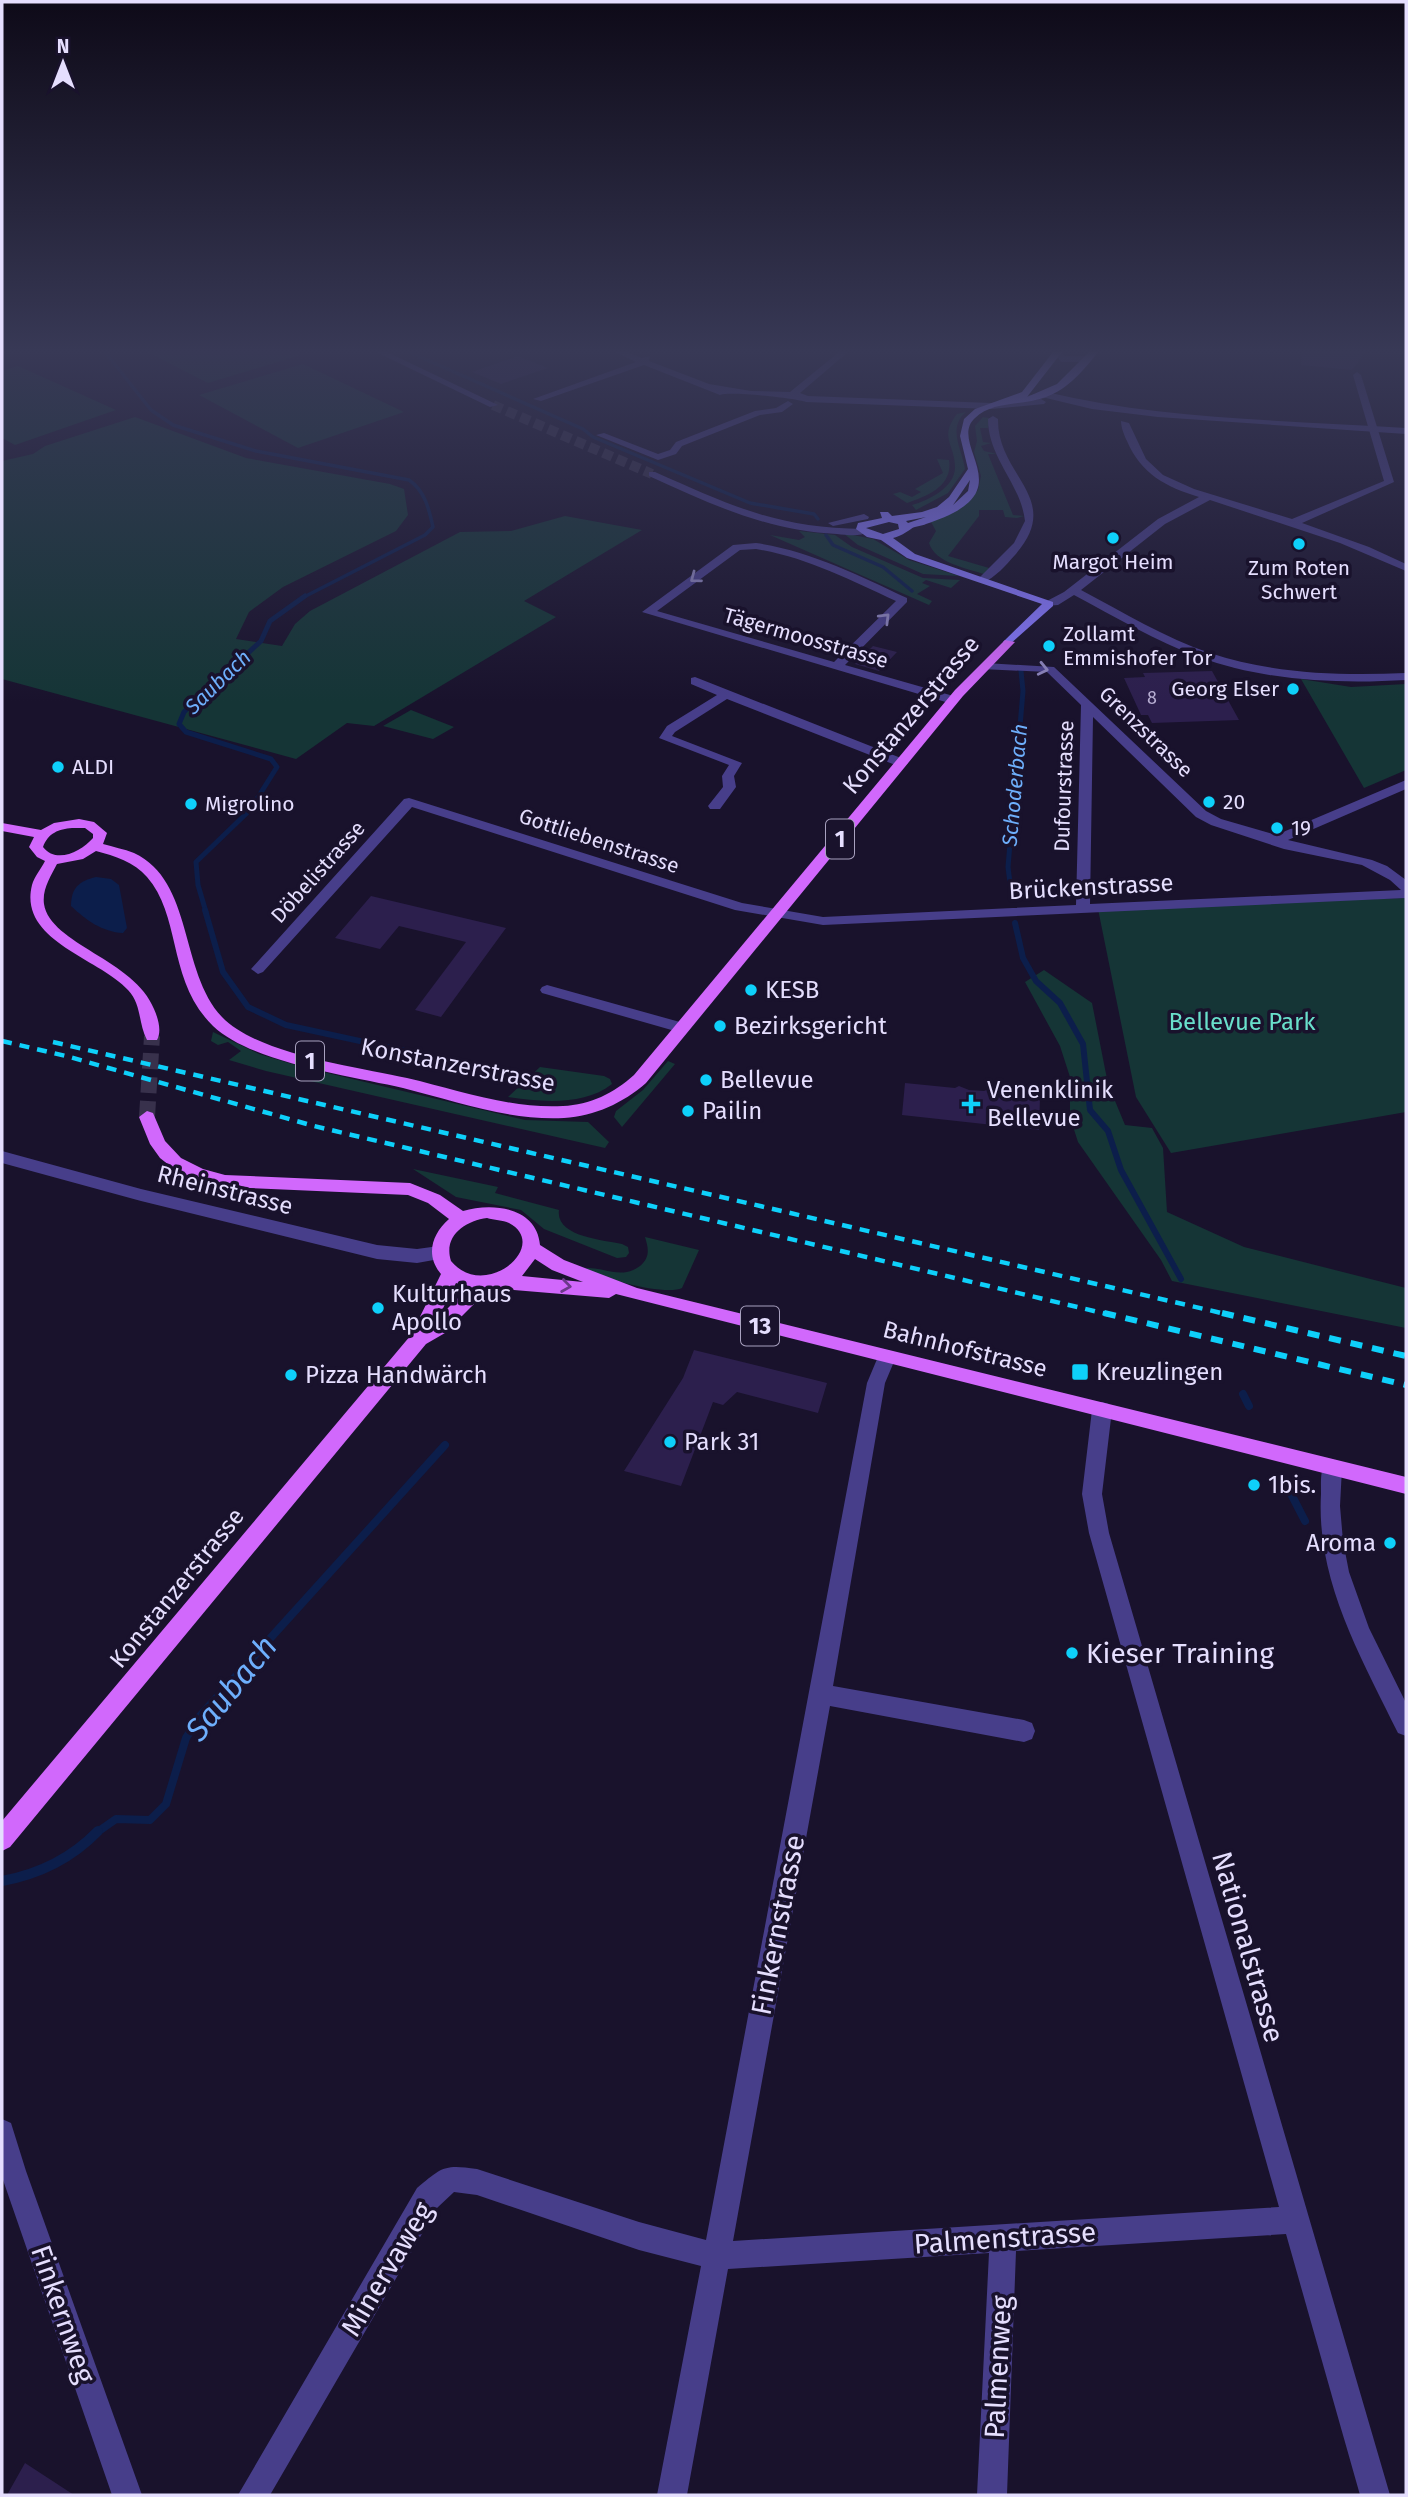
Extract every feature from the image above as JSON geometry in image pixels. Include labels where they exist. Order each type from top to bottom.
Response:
[{"type":"main road","points":[[864,524],[887,517],[908,518],[931,512],[952,500],[972,471]]},
{"type":"main road","points":[[884,537],[958,506],[975,486],[972,471]]},
{"type":"main road","points":[[887,517],[902,522],[902,531],[921,555],[937,565]]},
{"type":"main road","points":[[864,524],[906,554],[1049,604]]},
{"type":"main road","name":"Konstanzerstrasse","points":[[96,846],[134,858],[155,874],[167,895],[196,997],[219,1023],[261,1047],[310,1061],[497,1104],[564,1112],[594,1106],[631,1087],[953,701],[1049,604]]},
{"type":"main road","points":[[2,827],[43,834],[69,824],[89,825],[100,833],[96,846],[72,858],[53,859],[44,856],[36,846],[43,834]]},
{"type":"main road","points":[[53,859],[30,887],[27,897],[30,913],[38,927],[51,937],[119,974],[131,984],[144,1000],[151,1018],[152,1035]]},
{"type":"main road","points":[[147,1117],[152,1137],[163,1153],[181,1167],[201,1176],[225,1181],[410,1189],[434,1199],[461,1219]]},
{"type":"main road","points":[[487,1212],[513,1216],[530,1231],[533,1249],[524,1265],[491,1282],[466,1280],[450,1273],[444,1267],[439,1253],[444,1234],[461,1219],[487,1212]]},
{"type":"main road","name":"Bahnhofstrasse","points":[[533,1249],[558,1265],[634,1294],[1102,1410],[1331,1477],[1406,1486]]},
{"type":"main road","name":"Konstanzerstrasse","points":[[419,1339],[424,1323],[446,1289],[450,1273]]},
{"type":"main road","name":"Konstanzerstrasse","points":[[2,1839],[419,1339],[439,1328],[491,1282]]},
{"type":"main road","name":"Bahnhofstrasse","points":[[491,1282],[634,1294]]},
{"type":"street","points":[[982,580],[999,566],[1030,522],[1026,503],[1008,469]]},
{"type":"street","points":[[1149,469],[1167,481],[1206,498],[1234,504],[1340,540],[1406,568]]},
{"type":"street","points":[[1290,524],[1394,484],[1389,469]]},
{"type":"street","points":[[652,474],[741,513],[788,525],[864,524]]},
{"type":"street","points":[[1049,604],[1057,603],[1074,591],[1149,531],[1190,504],[1206,498]]},
{"type":"street","name":"Tägermoosstrasse","points":[[837,666],[903,600],[776,548],[737,547],[648,612],[953,701]]},
{"type":"street","points":[[1074,591],[1206,656],[1315,675],[1355,679],[1406,677]]},
{"type":"street","name":"Grenzstrasse","points":[[985,667],[1051,669],[1201,814],[1289,846],[1370,864],[1392,872],[1406,887]]},
{"type":"street","points":[[695,681],[902,763]]},
{"type":"street","points":[[715,806],[730,787],[728,776],[736,763],[665,738],[671,729],[726,694]]},
{"type":"street","name":"Dufourstrasse","points":[[1085,910],[1082,900],[1087,705]]},
{"type":"street","points":[[1278,841],[1406,784]]},
{"type":"street","name":"Gottliebenstrasse","points":[[409,802],[740,907],[778,914]]},
{"type":"street","name":"Döbelistrasse","points":[[258,969],[409,802]]},
{"type":"street","name":"Brückenstrasse","points":[[778,914],[847,922],[1406,894]]},
{"type":"street","points":[[547,990],[682,1028]]},
{"type":"street","name":"Rheinstrasse","points":[[2,1157],[141,1195],[377,1252],[417,1256],[439,1253]]},
{"type":"street","name":"Finkernstrasse","points":[[672,2495],[876,1383],[887,1357]]},
{"type":"street","name":"Nationalstrasse","points":[[1102,1410],[1092,1494],[1099,1533],[1375,2495]]},
{"type":"street","points":[[1331,1477],[1329,1525],[1338,1578],[1347,1605],[1406,1725]]},
{"type":"street","points":[[821,1694],[1024,1731]]},
{"type":"street","name":"Finkernweg","points":[[2,2132],[13,2171],[127,2495]]},
{"type":"street","name":"Minervaweg","points":[[253,2495],[427,2198],[450,2178],[477,2182],[639,2236],[715,2256]]},
{"type":"street","name":"Palmenstrasse","points":[[715,2256],[1295,2220]]},
{"type":"street","name":"Palmenweg","points":[[992,2495],[1003,2239]]},
{"type":"green space","points":[[2,469],[304,469],[404,489],[408,515],[396,531],[283,587],[249,612],[236,639],[282,646],[295,624],[310,611],[460,532],[511,531],[565,516],[642,530],[524,601],[556,617],[374,726],[347,723],[296,759],[2,679]]},
{"type":"green space","points":[[941,469],[949,469],[943,483],[923,497],[907,503],[893,494],[900,492],[912,497],[921,492],[915,489],[943,473]]},
{"type":"green space","points":[[955,469],[965,469],[948,493],[916,510],[912,505],[940,492],[954,474]]},
{"type":"green space","points":[[979,469],[994,469],[1013,515],[1024,516],[1005,517],[1003,510],[979,510],[979,516],[948,556],[989,568],[984,574],[944,560],[932,550],[929,543],[936,531],[931,522],[964,505],[978,490],[981,476]]},
{"type":"green space","points":[[799,531],[835,535],[852,547],[923,578],[960,580],[951,588],[926,580],[922,583],[930,586],[917,594],[932,601],[929,605],[770,535],[799,540],[805,537]]},
{"type":"green space","points":[[843,533],[873,539],[909,560],[959,576],[923,574],[858,545]]},
{"type":"green space","points":[[1301,679],[1351,687],[1406,684],[1406,770],[1364,788]]},
{"type":"green space","points":[[411,710],[454,727],[433,739],[383,726]]},
{"type":"green space","name":"Bellevue Park","points":[[1406,898],[1406,1112],[1171,1153],[1136,1097],[1098,909]]},
{"type":"green space","points":[[1044,970],[1092,1003],[1108,1084],[1125,1125],[1152,1128],[1163,1148],[1167,1212],[1244,1247],[1406,1288],[1406,1328],[1172,1281],[1161,1260],[1078,1142],[1070,1117],[1070,1077],[1060,1046],[1025,982]]},
{"type":"green space","points":[[213,1032],[259,1054],[302,1067],[525,1120],[588,1122],[609,1142],[605,1148],[266,1071],[229,1060],[241,1051],[228,1042],[218,1045],[211,1041]]},
{"type":"green space","points":[[668,1061],[675,1064],[622,1127],[614,1117],[616,1111],[643,1090]]},
{"type":"green space","points":[[540,1067],[604,1076],[610,1079],[612,1084],[589,1096],[562,1101],[508,1097]]},
{"type":"green space","points":[[413,1169],[498,1187],[495,1193],[559,1210],[560,1219],[572,1232],[622,1244],[628,1247],[629,1253],[626,1257],[617,1258],[544,1229],[521,1210],[456,1197]]},
{"type":"green space","points":[[645,1237],[699,1250],[682,1288],[662,1290],[633,1285],[586,1268],[620,1273],[633,1270],[643,1263],[647,1256]]},
{"type":"water","points":[[96,877],[111,879],[119,885],[127,928],[123,933],[95,924],[71,906],[77,886]]},
{"type":"building","points":[[873,646],[897,652],[879,671],[855,664]]},
{"type":"building","points":[[1212,671],[1239,720],[1152,723],[1148,715],[1141,715],[1124,678],[1145,677],[1143,673]]},
{"type":"building","points":[[371,896],[506,928],[441,1017],[415,1010],[466,942],[399,926],[380,949],[335,938]]},
{"type":"building","name":"Venenklinik Bellevue","points":[[905,1083],[955,1088],[959,1086],[969,1090],[989,1089],[999,1093],[1040,1097],[1039,1130],[902,1115]]},
{"type":"building","name":"Park 31","points":[[694,1350],[827,1383],[818,1413],[737,1392],[723,1405],[713,1402],[681,1486],[624,1471],[683,1378]]},
{"type":"building","points":[[25,2463],[74,2495],[7,2495]]},
{"type":"waterway","name":"Saubach","points":[[303,598],[425,535],[433,527],[423,495],[409,480],[348,469]]},
{"type":"waterway","points":[[668,469],[750,503],[814,514],[818,519]]},
{"type":"waterway","points":[[826,535],[833,545],[883,567],[912,591]]},
{"type":"waterway","name":"Saubach","points":[[206,912],[198,885],[196,862],[250,810],[277,767],[271,759],[186,732],[179,724],[184,712],[261,641],[270,621],[303,598]]},
{"type":"waterway","name":"Schoderbach","points":[[1012,899],[1008,867],[1023,691],[1021,671]]},
{"type":"waterway","name":"Saubach","points":[[205,910],[223,972],[248,1007],[286,1025],[540,1080]]},
{"type":"waterway","name":"Schoderbach","points":[[1015,923],[1023,958],[1036,981],[1060,1003],[1083,1044],[1090,1110],[1108,1131],[1121,1170],[1181,1279]]},
{"type":"waterway","name":"Schoderbach","points":[[1243,1394],[1249,1406]]},
{"type":"waterway","name":"Saubach","points":[[96,1833],[116,1819],[150,1820],[166,1804],[186,1738],[200,1716],[445,1445]]},
{"type":"waterway","name":"Schoderbach","points":[[1288,1488],[1305,1521]]},
{"type":"waterway","name":"Saubach","points":[[2,1881],[54,1864],[77,1850],[96,1833]]},
{"type":"tunnel","points":[[639,469],[652,474]]},
{"type":"tunnel","points":[[147,1117],[152,1036]]},
{"type":"railway","points":[[2,1041],[66,1056],[314,1126],[1111,1315]]},
{"type":"railway","points":[[53,1042],[1230,1315]]},
{"type":"railway","points":[[1104,1313],[1406,1385]]},
{"type":"railway","points":[[1222,1313],[1406,1356]]},
{"type":"place","name":"Margot Heim","points":[[1113,538]]},
{"type":"place","name":"Zum Roten Schwert","points":[[1299,544]]},
{"type":"place","name":"Zollamt Emmishofer Tor","points":[[1049,646]]},
{"type":"place","name":"Georg Elser","points":[[1293,689]]},
{"type":"place","name":"ALDI","points":[[58,767]]},
{"type":"place","name":"20","points":[[1209,802]]},
{"type":"place","name":"Migrolino","points":[[191,804]]},
{"type":"place","name":"19","points":[[1277,828]]},
{"type":"place","name":"KESB","points":[[751,990]]},
{"type":"place","name":"Bezirksgericht","points":[[720,1026]]},
{"type":"place","name":"Bellevue","points":[[706,1080]]},
{"type":"place","name":"Venenklinik Bellevue","points":[[971,1104]]},
{"type":"place","name":"Pailin","points":[[688,1111]]},
{"type":"place","name":"Kulturhaus Apollo","points":[[378,1308]]},
{"type":"place","name":"Kreuzlingen","points":[[1080,1372]]},
{"type":"place","name":"Pizza Handwärch","points":[[291,1375]]},
{"type":"place","name":"Park 31","points":[[670,1442]]},
{"type":"place","name":"1bis.","points":[[1254,1485]]},
{"type":"place","name":"Aroma","points":[[1390,1543]]},
{"type":"place","name":"Kieser Training","points":[[1072,1653]]}]
